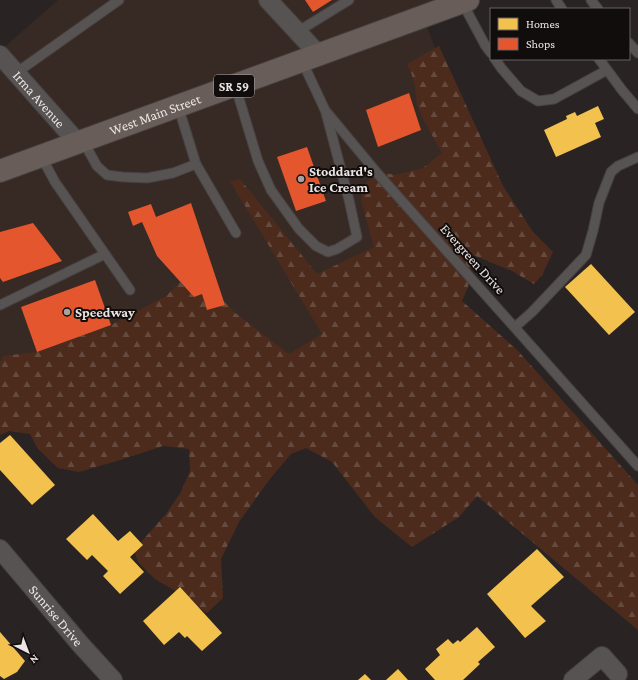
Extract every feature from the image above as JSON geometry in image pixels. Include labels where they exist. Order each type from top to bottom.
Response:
[{"type":"main road","name":"West Main Street","points":[[0,171],[465,1]]},
{"type":"street","points":[[268,0],[297,32],[310,58]]},
{"type":"street","name":"Irma Avenue","points":[[0,55],[80,142]]},
{"type":"street","name":"Sunrise Drive","points":[[0,550],[113,680]]},
{"type":"street","points":[[574,680],[602,656],[618,674]]},
{"type":"lane","points":[[16,73],[119,0]]},
{"type":"lane","points":[[297,32],[349,0]]},
{"type":"lane","points":[[590,0],[597,8]]},
{"type":"lane","points":[[465,1],[485,45],[490,52]]},
{"type":"lane","points":[[630,44],[638,53]]},
{"type":"lane","name":"Evergreen Drive","points":[[310,58],[325,110],[378,174],[638,466]]},
{"type":"lane","points":[[496,60],[521,91],[538,101],[554,99],[607,70]]},
{"type":"lane","points":[[599,60],[638,109]]},
{"type":"lane","points":[[235,85],[258,161],[271,190],[299,229],[316,246],[328,252],[337,249],[357,237],[349,200],[325,110]]},
{"type":"lane","points":[[178,106],[196,164],[236,233]]},
{"type":"lane","points":[[80,142],[97,166],[107,175],[147,178],[173,173],[196,164]]},
{"type":"lane","points":[[41,156],[55,182],[130,290]]},
{"type":"lane","points":[[515,327],[532,312],[586,255],[599,203],[611,172],[618,166],[638,157]]},
{"type":"lane","points":[[0,305],[105,254]]},
{"type":"shaded area","points":[[58,0],[469,0],[423,17],[435,48],[517,215],[315,400],[0,392],[0,51]]},
{"type":"green space","points":[[439,46],[503,186],[533,232],[553,252],[542,275],[534,284],[512,271],[473,255],[468,287],[462,301],[518,351],[638,485],[638,630],[477,496],[459,517],[412,547],[375,517],[332,462],[306,448],[291,454],[269,480],[239,522],[221,559],[223,598],[207,613],[155,579],[138,562],[134,550],[166,514],[181,492],[190,471],[189,449],[163,446],[79,472],[58,468],[38,449],[30,434],[9,431],[0,435],[0,363],[3,356],[37,352],[111,325],[166,296],[180,282],[194,297],[202,294],[208,310],[225,305],[224,301],[234,312],[289,354],[322,334],[230,181],[240,179],[317,274],[374,247],[361,200],[363,188],[367,181],[385,173],[395,175],[423,168],[442,153],[417,105],[415,87],[407,64]]},
{"type":"building: Homes","points":[[598,106],[604,119],[595,123],[601,137],[556,157],[544,130],[567,119],[566,116],[575,112],[577,116]]},
{"type":"building: Homes","points":[[591,264],[635,312],[609,335],[565,287]]},
{"type":"building: Homes","points":[[10,435],[55,485],[32,505],[0,470],[0,443]]},
{"type":"building: Homes","points":[[93,514],[118,541],[130,531],[143,545],[130,557],[144,572],[120,594],[103,576],[108,571],[92,555],[87,560],[66,539]]},
{"type":"building: Homes","points":[[537,549],[564,577],[531,606],[546,621],[525,638],[487,594]]},
{"type":"building: Homes","points":[[180,587],[222,633],[202,651],[187,636],[185,638],[179,632],[164,645],[143,621]]},
{"type":"building: Homes","points":[[477,627],[495,647],[478,662],[480,664],[463,680],[435,680],[425,669],[440,655],[436,649],[448,639],[453,644],[458,640],[460,642]]},
{"type":"building: Homes","points":[[0,632],[25,661],[17,672],[4,679],[0,676]]},
{"type":"building: Homes","points":[[398,669],[408,680],[386,680]]},
{"type":"building: Homes","points":[[365,674],[371,680],[358,680]]},
{"type":"building: Shops","points":[[305,0],[332,0],[313,12]]},
{"type":"building: Shops","points":[[409,93],[421,130],[378,147],[366,110]]},
{"type":"building: Shops","name":"Stoddard's Ice Cream","points":[[307,147],[326,201],[296,211],[277,157]]},
{"type":"building: Shops","points":[[191,203],[225,305],[207,310],[202,294],[194,297],[157,256],[142,222],[133,226],[128,212],[151,204],[156,217]]},
{"type":"building: Shops","points":[[33,223],[62,261],[3,282],[0,278],[0,232]]},
{"type":"building: Shops","points":[[95,280],[111,325],[37,352],[21,307]]},
{"type":"place","name":"Stoddard's Ice Cream","points":[[301,179]]},
{"type":"place","name":"Speedway","points":[[67,312]]}]
